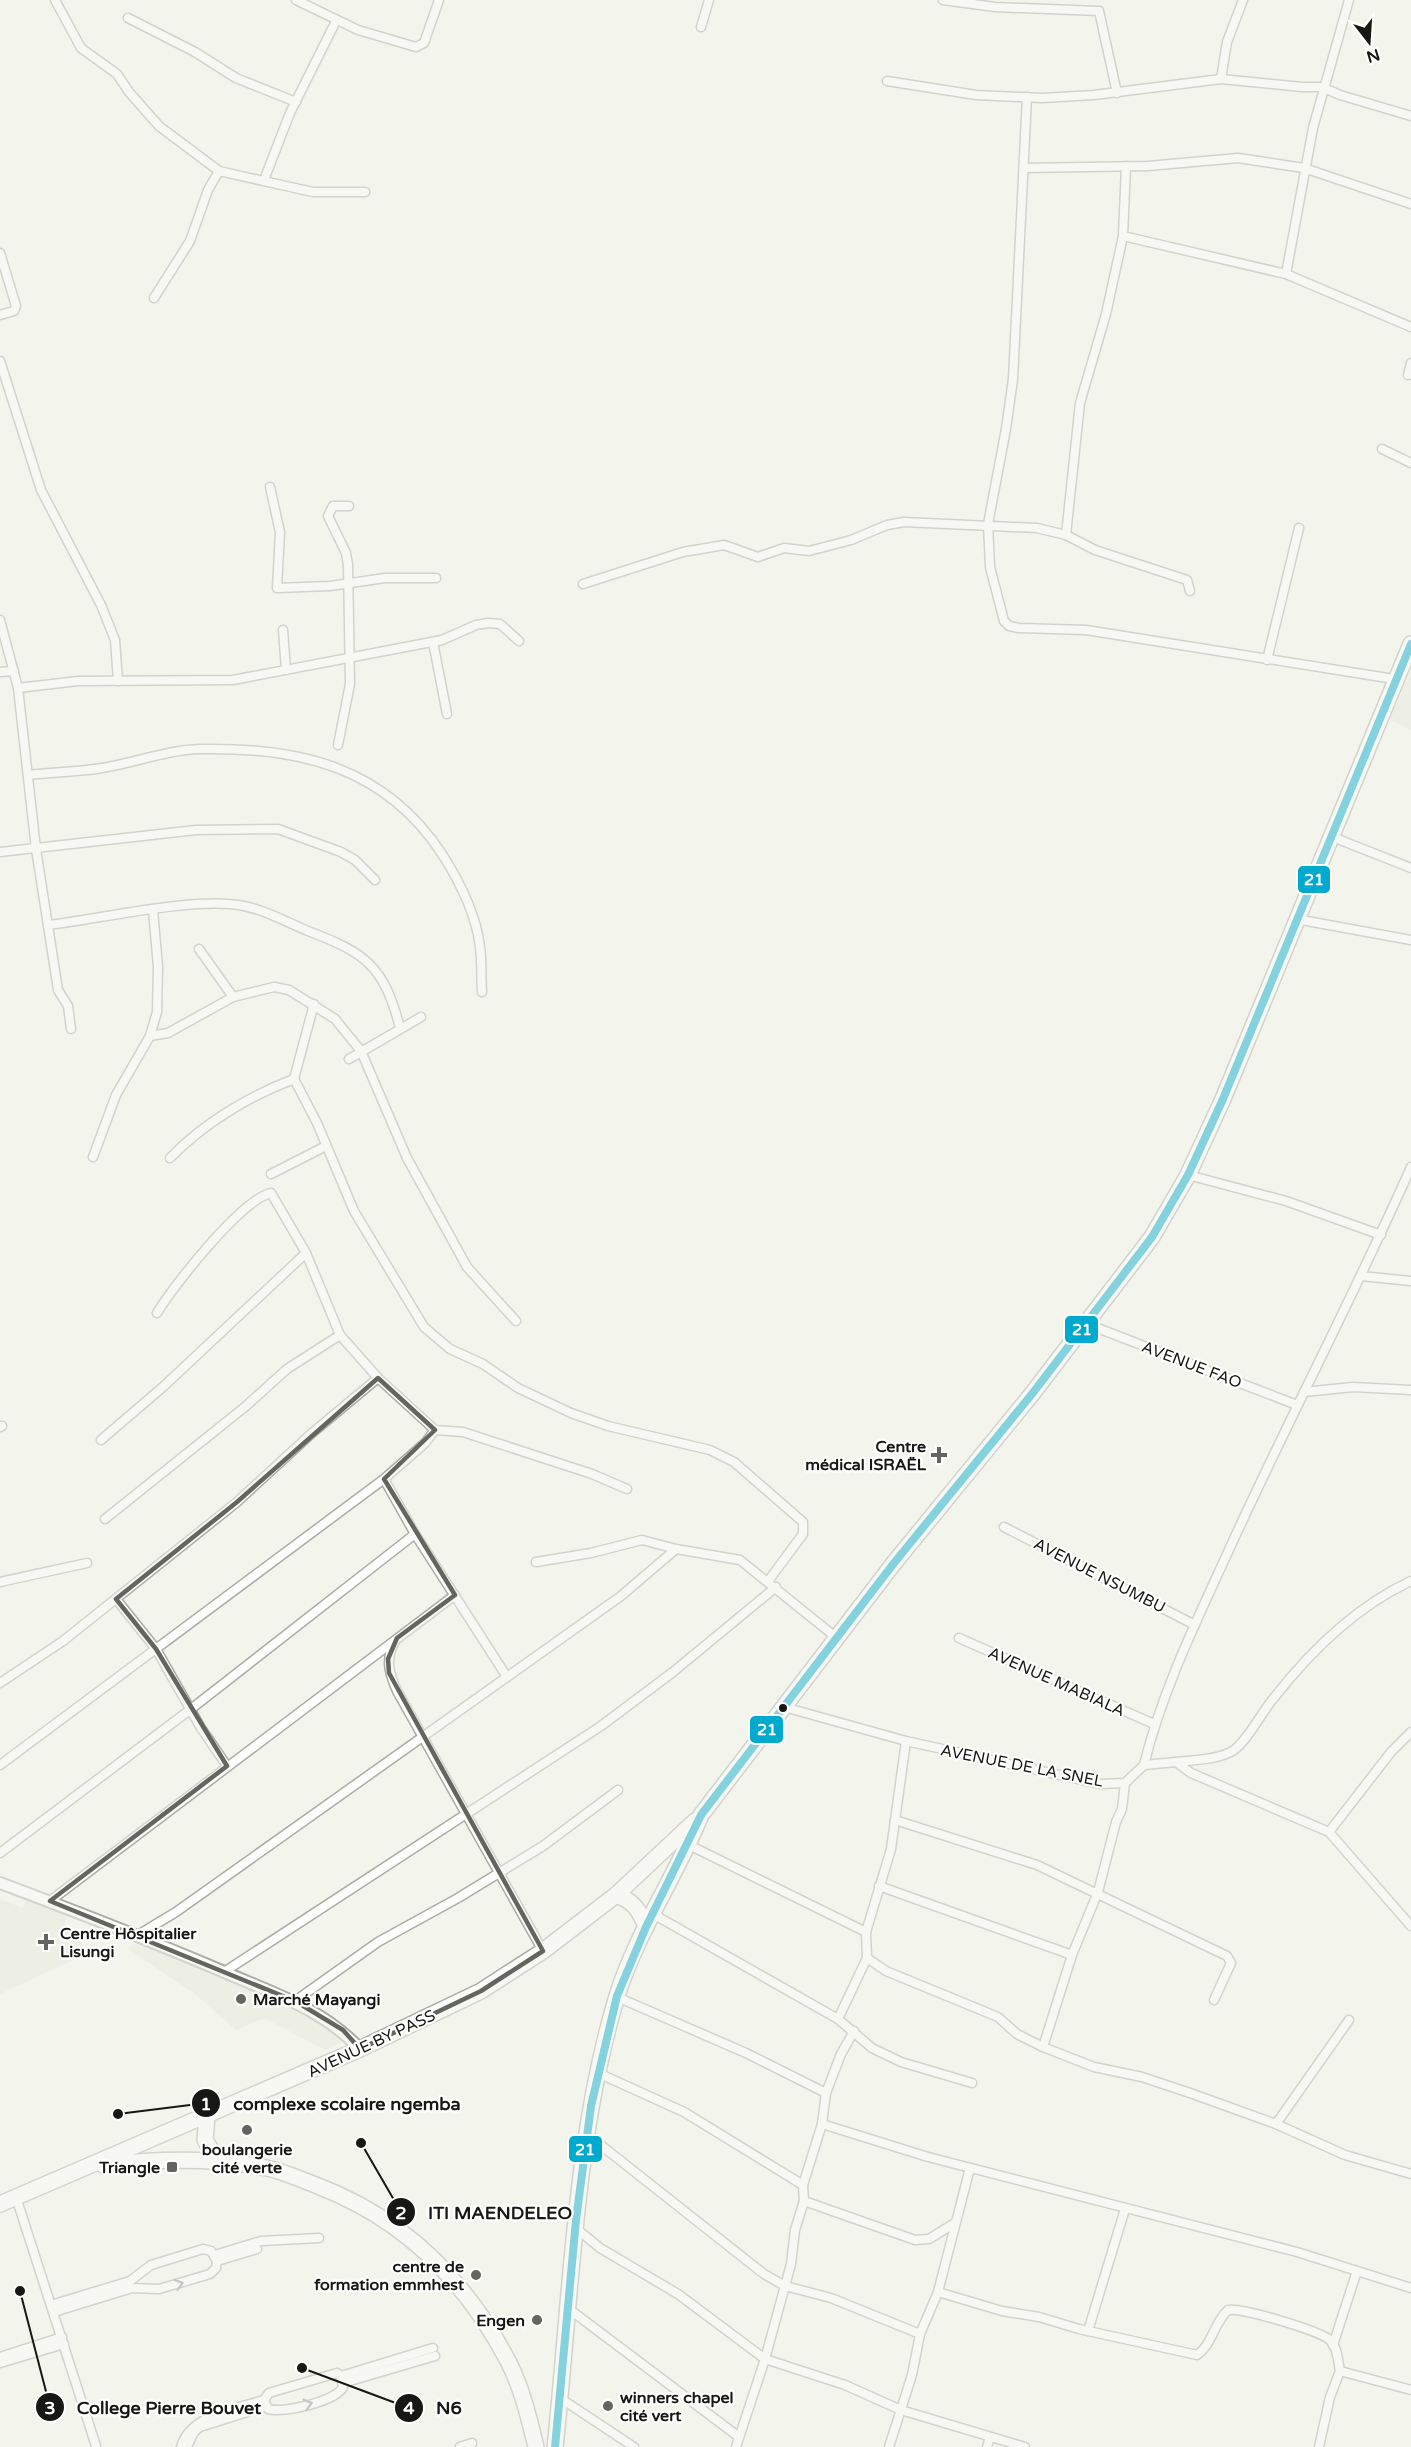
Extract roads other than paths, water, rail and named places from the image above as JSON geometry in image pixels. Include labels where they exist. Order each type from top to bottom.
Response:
[{"type":"highway","points":[[555,2447],[577,2229],[598,2073],[617,1997],[649,1921],[701,1815],[894,1563],[1087,1323],[1152,1237],[1188,1175],[1222,1099],[1394,680],[1411,644]]},
{"type":"highway","name":"AVENUE BY PASS","points":[[0,2204],[360,2049],[481,1990],[543,1952],[616,1895],[701,1815]]},
{"type":"highway","points":[[616,1895],[626,1898],[649,1921]]},
{"type":"highway","points":[[207,2115],[205,2140],[218,2161]]},
{"type":"highway","points":[[85,2168],[148,2160],[218,2161],[264,2167],[353,2199],[393,2223],[420,2245],[456,2284],[494,2336],[522,2393],[536,2447]]},
{"type":"street","points":[[55,0],[81,48],[117,74],[129,92],[159,126],[219,171],[313,192],[365,192]]},
{"type":"street","points":[[296,0],[336,21],[373,36],[419,47],[424,42],[439,0]]},
{"type":"street","points":[[701,27],[709,0]]},
{"type":"street","points":[[943,0],[995,7],[1099,11],[1117,93]]},
{"type":"street","points":[[1221,79],[1227,42],[1243,0]]},
{"type":"street","points":[[1286,274],[1304,168],[1322,87],[1349,0]]},
{"type":"street","points":[[128,18],[195,52],[236,78],[296,102]]},
{"type":"street","points":[[264,180],[296,102],[336,21]]},
{"type":"street","points":[[887,81],[976,95],[1070,97],[1221,79],[1322,87],[1350,98],[1410,113]]},
{"type":"street","points":[[1027,97],[1013,379],[988,524],[990,567],[995,595],[1004,621],[1009,626],[1086,630],[1394,680]]},
{"type":"street","points":[[1025,168],[1126,166],[1238,158],[1304,168],[1411,204]]},
{"type":"street","points":[[1066,535],[1080,403],[1106,314],[1123,236],[1126,166]]},
{"type":"street","points":[[154,298],[190,241],[207,190],[219,171]]},
{"type":"street","points":[[1123,236],[1286,274],[1411,327]]},
{"type":"street","points":[[0,253],[16,306],[14,310],[0,315]]},
{"type":"street","points":[[0,361],[41,490],[101,605],[115,640],[118,681]]},
{"type":"street","points":[[1408,375],[1411,363]]},
{"type":"street","points":[[1382,449],[1411,463]]},
{"type":"street","points":[[270,487],[279,532],[277,588],[385,578],[436,578]]},
{"type":"street","points":[[338,745],[350,684],[351,659],[346,553],[328,516],[333,506],[348,506]]},
{"type":"street","points":[[583,584],[651,561],[724,544],[758,557],[784,548],[817,549],[851,540],[887,525],[904,522],[1037,528],[1066,535],[1095,550],[1187,580],[1190,591]]},
{"type":"street","points":[[1267,660],[1299,528]]},
{"type":"street","points":[[0,620],[18,687],[36,849],[58,990],[68,1006],[72,1029]]},
{"type":"street","points":[[18,687],[78,681],[233,680],[433,642],[476,625],[488,623],[500,624],[519,641]]},
{"type":"street","points":[[283,630],[286,670]]},
{"type":"street","points":[[433,642],[447,714]]},
{"type":"street","points":[[0,672],[14,671]]},
{"type":"street","points":[[29,775],[103,768],[137,759],[199,749],[261,751],[296,756],[324,762],[352,772],[380,788],[410,814],[427,832],[458,880],[478,936],[482,992]]},
{"type":"street","points":[[0,852],[196,830],[278,829],[341,852],[355,860],[375,880]]},
{"type":"street","points":[[1330,836],[1411,868]]},
{"type":"street","points":[[48,925],[193,906],[244,906],[349,948],[371,963],[389,991],[400,1028]]},
{"type":"street","points":[[93,1157],[116,1095],[150,1036],[157,1012],[158,967],[153,910]]},
{"type":"street","points":[[1296,919],[1411,940]]},
{"type":"street","points":[[199,949],[233,997]]},
{"type":"street","points":[[150,1036],[168,1033],[233,997],[274,987],[289,990],[335,1018],[361,1051],[403,1150],[434,1211],[467,1267],[516,1321]]},
{"type":"street","points":[[224,1972],[602,1726],[673,1672],[772,1583],[803,1534],[803,1522],[765,1486],[734,1462],[684,1442],[608,1426],[571,1413],[518,1388],[483,1364],[450,1349],[424,1327],[354,1211],[294,1078],[314,1004]]},
{"type":"street","points":[[349,1059],[421,1017]]},
{"type":"street","points":[[170,1158],[201,1129],[254,1097],[294,1078]]},
{"type":"street","points":[[272,1174],[326,1146]]},
{"type":"street","points":[[1411,1167],[1408,1182],[1297,1405],[1195,1625],[1154,1724],[1144,1765],[1207,1758],[1235,1749],[1306,1661],[1362,1612],[1411,1581]]},
{"type":"street","points":[[1188,1175],[1286,1201],[1381,1235]]},
{"type":"street","points":[[157,1313],[186,1273],[243,1209],[268,1193],[272,1194],[306,1253],[340,1335],[378,1378],[435,1430],[463,1432],[592,1474],[627,1490]]},
{"type":"street","points":[[101,1440],[164,1386],[306,1253]]},
{"type":"street","points":[[1361,1276],[1411,1281]]},
{"type":"street","name":"AVENUE FAO","points":[[1087,1323],[1297,1405]]},
{"type":"street","points":[[105,1519],[246,1406],[287,1369],[340,1335]]},
{"type":"street","points":[[0,1683],[63,1641],[237,1502],[312,1433],[378,1378]]},
{"type":"street","points":[[1304,1392],[1353,1387],[1411,1390]]},
{"type":"street","points":[[0,1765],[384,1479],[425,1443],[435,1430]]},
{"type":"street","points":[[384,1479],[415,1534],[507,1677]]},
{"type":"street","name":"AVENUE NSUMBU","points":[[1004,1527],[1195,1625]]},
{"type":"street","points":[[0,1852],[191,1709],[415,1534]]},
{"type":"street","points":[[536,1562],[613,1548],[631,1540],[642,1540],[676,1549],[740,1560],[772,1583],[838,1639]]},
{"type":"street","points":[[138,1935],[176,1912],[621,1596],[676,1549]]},
{"type":"street","points":[[0,1582],[87,1563]]},
{"type":"street","points":[[50,1901],[454,1595]]},
{"type":"street","points":[[116,1599],[156,1649],[227,1766]]},
{"type":"street","points":[[397,1638],[388,1659],[389,1673],[543,1952]]},
{"type":"street","name":"AVENUE MABIALA","points":[[959,1638],[1154,1724]]},
{"type":"street","name":"AVENUE DE LA SNEL","points":[[784,1707],[906,1741],[1100,1784],[1125,1783],[1144,1765]]},
{"type":"street","points":[[1329,1832],[1391,1752],[1411,1732]]},
{"type":"street","points":[[838,2019],[867,1958],[866,1932],[891,1849],[906,1741]]},
{"type":"street","points":[[1176,1762],[1191,1773],[1329,1832],[1411,1926]]},
{"type":"street","points":[[1043,2047],[1072,1955],[1098,1892],[1116,1822],[1122,1809],[1125,1783]]},
{"type":"street","points":[[295,2001],[378,1942],[543,1846],[618,1790]]},
{"type":"street","points":[[895,1820],[1037,1865],[1098,1892],[1231,1959],[1214,2000]]},
{"type":"street","points":[[688,1845],[866,1932]]},
{"type":"street","points":[[0,1883],[138,1935],[295,2001],[343,2030],[360,2049]]},
{"type":"street","points":[[879,1886],[1072,1955]]},
{"type":"street","points":[[649,1921],[838,2019],[872,2048],[901,2062],[972,2083]]},
{"type":"street","points":[[867,1958],[886,1971],[998,2017],[1017,2034],[1043,2047],[1094,2067],[1142,2077],[1276,2124],[1345,2155],[1408,2174],[1411,2163]]},
{"type":"street","points":[[617,1997],[746,2053],[826,2093]]},
{"type":"street","points":[[1276,2124],[1349,2020]]},
{"type":"street","points":[[736,2447],[765,2359],[791,2264],[795,2230],[804,2201],[803,2185],[822,2124],[826,2093],[841,2054],[854,2031]]},
{"type":"street","points":[[598,2073],[684,2112],[803,2185]]},
{"type":"street","points":[[822,2124],[970,2168],[1125,2209],[1215,2229],[1411,2288]]},
{"type":"street","points":[[588,2135],[764,2274],[785,2286],[831,2298],[920,2334]]},
{"type":"street","points":[[889,2447],[912,2374],[920,2334],[938,2292],[970,2168]]},
{"type":"street","points":[[16,2197],[97,2447]]},
{"type":"street","points":[[804,2201],[915,2240],[929,2239],[955,2223]]},
{"type":"street","points":[[1088,2331],[1125,2209]]},
{"type":"street","points":[[577,2229],[600,2248],[678,2294],[765,2359],[845,2385],[901,2410],[1025,2447]]},
{"type":"street","points":[[216,2258],[261,2241],[319,2238]]},
{"type":"street","points":[[216,2258],[257,2248]]},
{"type":"street","points":[[53,2308],[139,2282],[159,2289],[210,2274],[216,2268],[216,2258],[211,2251],[203,2249],[160,2261],[144,2269],[139,2282]]},
{"type":"street","points":[[1333,2345],[1357,2271]]},
{"type":"street","points":[[938,2292],[1002,2311],[1039,2317],[1088,2331],[1197,2355],[1207,2349],[1219,2319],[1228,2310],[1234,2309],[1321,2334],[1333,2345],[1340,2371],[1330,2397],[1319,2447]]},
{"type":"street","points":[[569,2309],[739,2437]]},
{"type":"street","points":[[0,2357],[63,2341]]},
{"type":"street","points":[[0,2363],[63,2341]]},
{"type":"street","points":[[342,2380],[434,2352]]},
{"type":"street","points":[[1340,2371],[1411,2390]]},
{"type":"street","points":[[187,2447],[194,2432],[200,2427],[265,2403],[269,2393],[337,2373],[342,2380]]},
{"type":"street","points":[[181,2447],[184,2435],[205,2419],[265,2403],[280,2412],[337,2396],[342,2380]]},
{"type":"street","points":[[560,2398],[634,2447]]},
{"type":"street","points":[[987,2447],[990,2437]]},
{"type":"street","points":[[460,2447],[472,2443]]},
{"type":"place","name":"Centre médical ISRAËL","points":[[939,1455]]},
{"type":"place","name":"Centre Hôspitalier Lisungi","points":[[46,1942]]},
{"type":"place","name":"Marché Mayangi","points":[[241,1999]]},
{"type":"place","name":"complexe scolaire ngemba","points":[[118,2114]]},
{"type":"place","name":"boulangerie cité verte","points":[[247,2130]]},
{"type":"place","name":"ITI MAENDELEO","points":[[361,2143]]},
{"type":"place","name":"Triangle","points":[[172,2167]]},
{"type":"place","name":"centre de formation emmhest","points":[[476,2275]]},
{"type":"place","name":"College Pierre Bouvet","points":[[20,2291]]},
{"type":"place","name":"Engen","points":[[537,2320]]},
{"type":"place","name":"N6","points":[[302,2368]]},
{"type":"place","name":"winners chapel cité vert","points":[[608,2406]]}]
